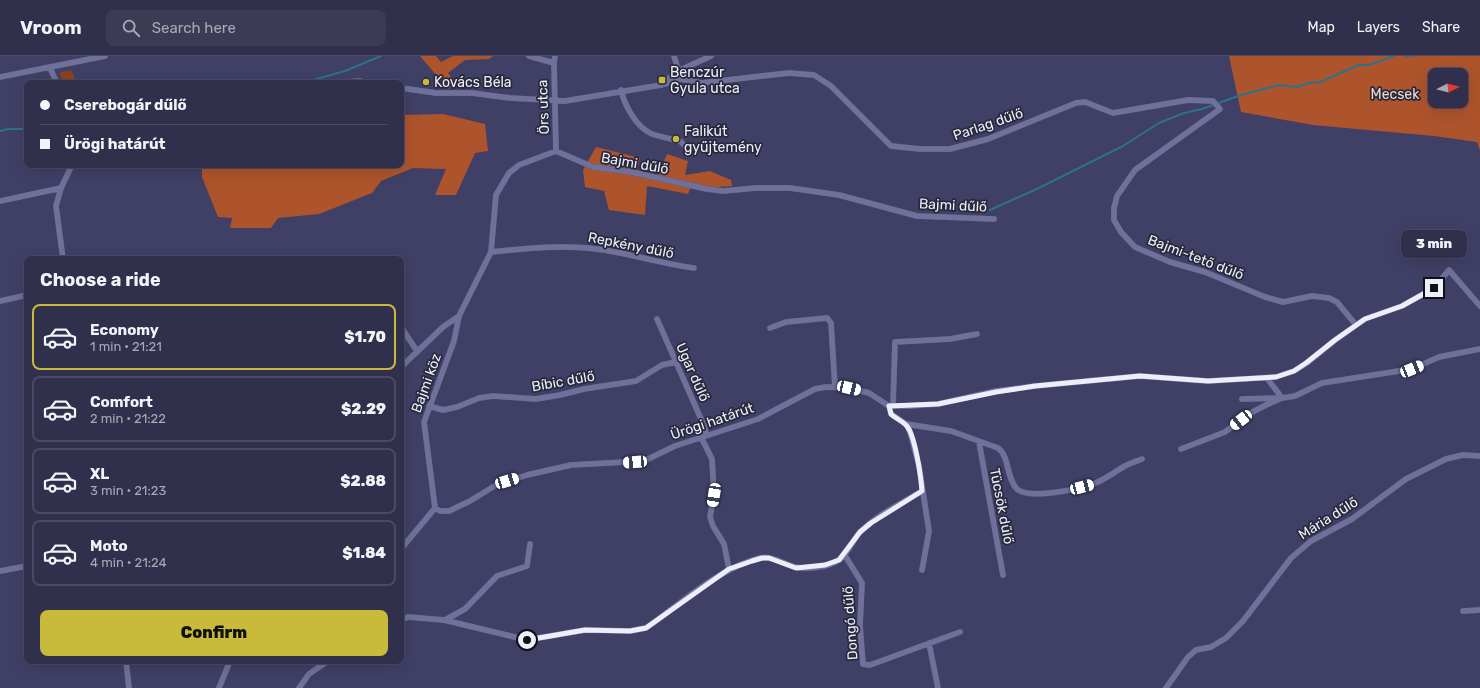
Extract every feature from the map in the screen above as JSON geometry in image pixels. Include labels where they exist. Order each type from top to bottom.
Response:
[{"type":"street","points":[[0,78],[105,56]]},
{"type":"street","name":"Örs utca","points":[[529,56],[554,63]]},
{"type":"street","name":"Örs utca","points":[[555,56],[554,101],[556,151]]},
{"type":"street","points":[[404,88],[436,93],[472,94],[564,101],[684,80],[678,72],[674,56]]},
{"type":"street","points":[[661,85],[678,72],[712,56]]},
{"type":"street","points":[[50,68],[56,80]]},
{"type":"street","name":"Parlag dűlő","points":[[684,80],[701,83],[789,72],[814,75],[831,86],[891,146],[920,149],[950,150],[988,139],[1076,103],[1085,102],[1113,113],[1188,100],[1213,101],[1220,109]]},
{"type":"street","points":[[621,90],[629,110],[640,124],[651,133],[680,142],[684,145]]},
{"type":"street","name":"Bajmi-tető dűlő","points":[[1220,109],[1135,170],[1117,196],[1114,208],[1114,220],[1121,232],[1135,247],[1170,262],[1205,272],[1265,297],[1283,302],[1312,296],[1329,298],[1337,302],[1356,324]]},
{"type":"street","points":[[404,365],[448,323],[459,316],[491,252],[496,195],[509,173],[519,165],[556,151]]},
{"type":"street","name":"Bajmi dűlő","points":[[556,151],[593,167],[631,172],[707,189],[723,191],[756,188],[790,188],[847,197],[918,216],[994,219]]},
{"type":"street","points":[[64,256],[56,206],[61,188],[71,168]]},
{"type":"street","points":[[0,201],[61,188]]},
{"type":"street","name":"Repkény dűlő","points":[[491,252],[553,246],[582,248],[604,250],[674,266],[694,268]]},
{"type":"street","name":"Ürögi határút","points":[[435,508],[440,511],[449,511],[470,501],[496,485],[527,475],[572,465],[644,461],[675,446],[704,436],[736,428],[758,419],[815,389],[835,387],[868,393],[891,406],[908,406],[938,404],[996,392],[1035,386],[1140,376],[1208,381],[1276,377],[1300,367],[1356,324],[1365,319],[1402,306],[1434,288],[1449,270],[1480,306]]},
{"type":"street","points":[[0,300],[24,296]]},
{"type":"street","name":"Bajmi köz","points":[[435,508],[425,440],[424,422],[454,341],[459,316]]},
{"type":"street","points":[[770,328],[786,322],[827,318],[831,323],[835,387]]},
{"type":"street","name":"Ugar dűlő","points":[[657,319],[705,428],[704,436],[712,459],[714,495],[710,517],[713,526],[724,544],[729,569]]},
{"type":"street","points":[[404,332],[417,351]]},
{"type":"street","points":[[977,334],[950,339],[895,342],[891,414],[906,424],[951,431],[1002,451],[1011,480],[1018,490],[1026,493],[1042,494],[1071,490],[1092,484],[1114,474],[1125,465],[1142,459]]},
{"type":"street","points":[[1242,399],[1282,398],[1294,396],[1322,383],[1412,369],[1439,357],[1480,349]]},
{"type":"street","name":"Bíbic dűlő","points":[[429,406],[443,410],[456,407],[479,398],[493,396],[536,399],[560,395],[584,389],[636,381],[662,365],[675,362]]},
{"type":"street","points":[[1267,378],[1282,398]]},
{"type":"street","points":[[1181,449],[1225,432],[1247,415],[1282,398]]},
{"type":"street","points":[[906,424],[914,446],[929,531],[922,570]]},
{"type":"street","name":"Tücsök dűlő","points":[[979,442],[1003,575]]},
{"type":"street","name":"Mária dűlő","points":[[1166,688],[1188,657],[1196,650],[1211,647],[1226,638],[1243,621],[1291,558],[1311,541],[1352,519],[1406,479],[1446,459],[1463,455],[1480,456]]},
{"type":"street","points":[[404,619],[408,617],[444,620],[527,640],[585,630],[630,631],[646,628],[729,569],[762,558],[769,558],[796,568],[825,565],[839,560],[860,532],[871,523],[922,491]]},
{"type":"street","points":[[404,545],[435,508]]},
{"type":"street","points":[[444,620],[465,608],[497,576],[526,566],[530,544]]},
{"type":"street","name":"Dongó dűlő","points":[[844,554],[862,584],[860,626],[863,664],[870,665],[960,632]]},
{"type":"street","points":[[0,571],[24,567]]},
{"type":"street","points":[[1463,611],[1480,610]]},
{"type":"street","points":[[929,643],[938,688]]},
{"type":"street","points":[[126,664],[129,688]]},
{"type":"street","points":[[219,688],[229,664]]},
{"type":"street","points":[[299,688],[309,674],[324,664]]},
{"type":"shaded area","points":[[71,70],[76,80],[62,80],[59,73]]},
{"type":"green space","points":[[420,56],[436,56],[441,62],[453,56],[493,56],[489,59],[465,60],[448,73],[456,83],[448,89]]},
{"type":"green space","name":"Mecsek","points":[[1229,56],[1480,56],[1480,150],[1477,142],[1434,136],[1313,125],[1241,112]]},
{"type":"green space","points":[[443,114],[485,124],[488,151],[475,153],[456,195],[435,195],[446,169],[413,168],[381,181],[372,193],[319,214],[278,218],[271,228],[230,228],[232,218],[218,217],[202,177],[202,168],[404,168],[404,115]]},
{"type":"green space","points":[[596,147],[640,158],[637,170],[658,176],[667,154],[688,161],[685,175],[710,171],[731,180],[732,186],[690,189],[688,194],[647,186],[645,215],[609,210],[604,191],[585,187],[583,170]]},
{"type":"waterway","points":[[313,80],[345,71],[381,56]]},
{"type":"waterway","points":[[990,210],[1039,188],[1123,146],[1159,123],[1184,113],[1202,109],[1238,96],[1279,85],[1297,87],[1308,83],[1320,82],[1359,65],[1369,65],[1394,56]]},
{"type":"waterway","points":[[1405,56],[1413,56]]},
{"type":"waterway","points":[[0,131],[8,129],[24,129]]},
{"type":"place","name":"Benczúr Gyula utca","points":[[662,80]]},
{"type":"place","name":"Kovács Béla","points":[[426,82]]},
{"type":"place","name":"Falikút gyűjtemény","points":[[676,139]]},
{"type":"route","points":[[527,640],[585,630],[630,631],[646,628],[729,569],[762,558],[769,558],[796,568],[825,565],[839,560],[860,532],[871,523],[922,491],[919,466],[910,432],[906,424],[891,414],[889,406],[938,404],[996,392],[1035,386],[1071,382],[1114,380],[1140,376],[1208,381],[1276,377],[1294,371],[1365,319],[1402,306],[1434,288]]}]
